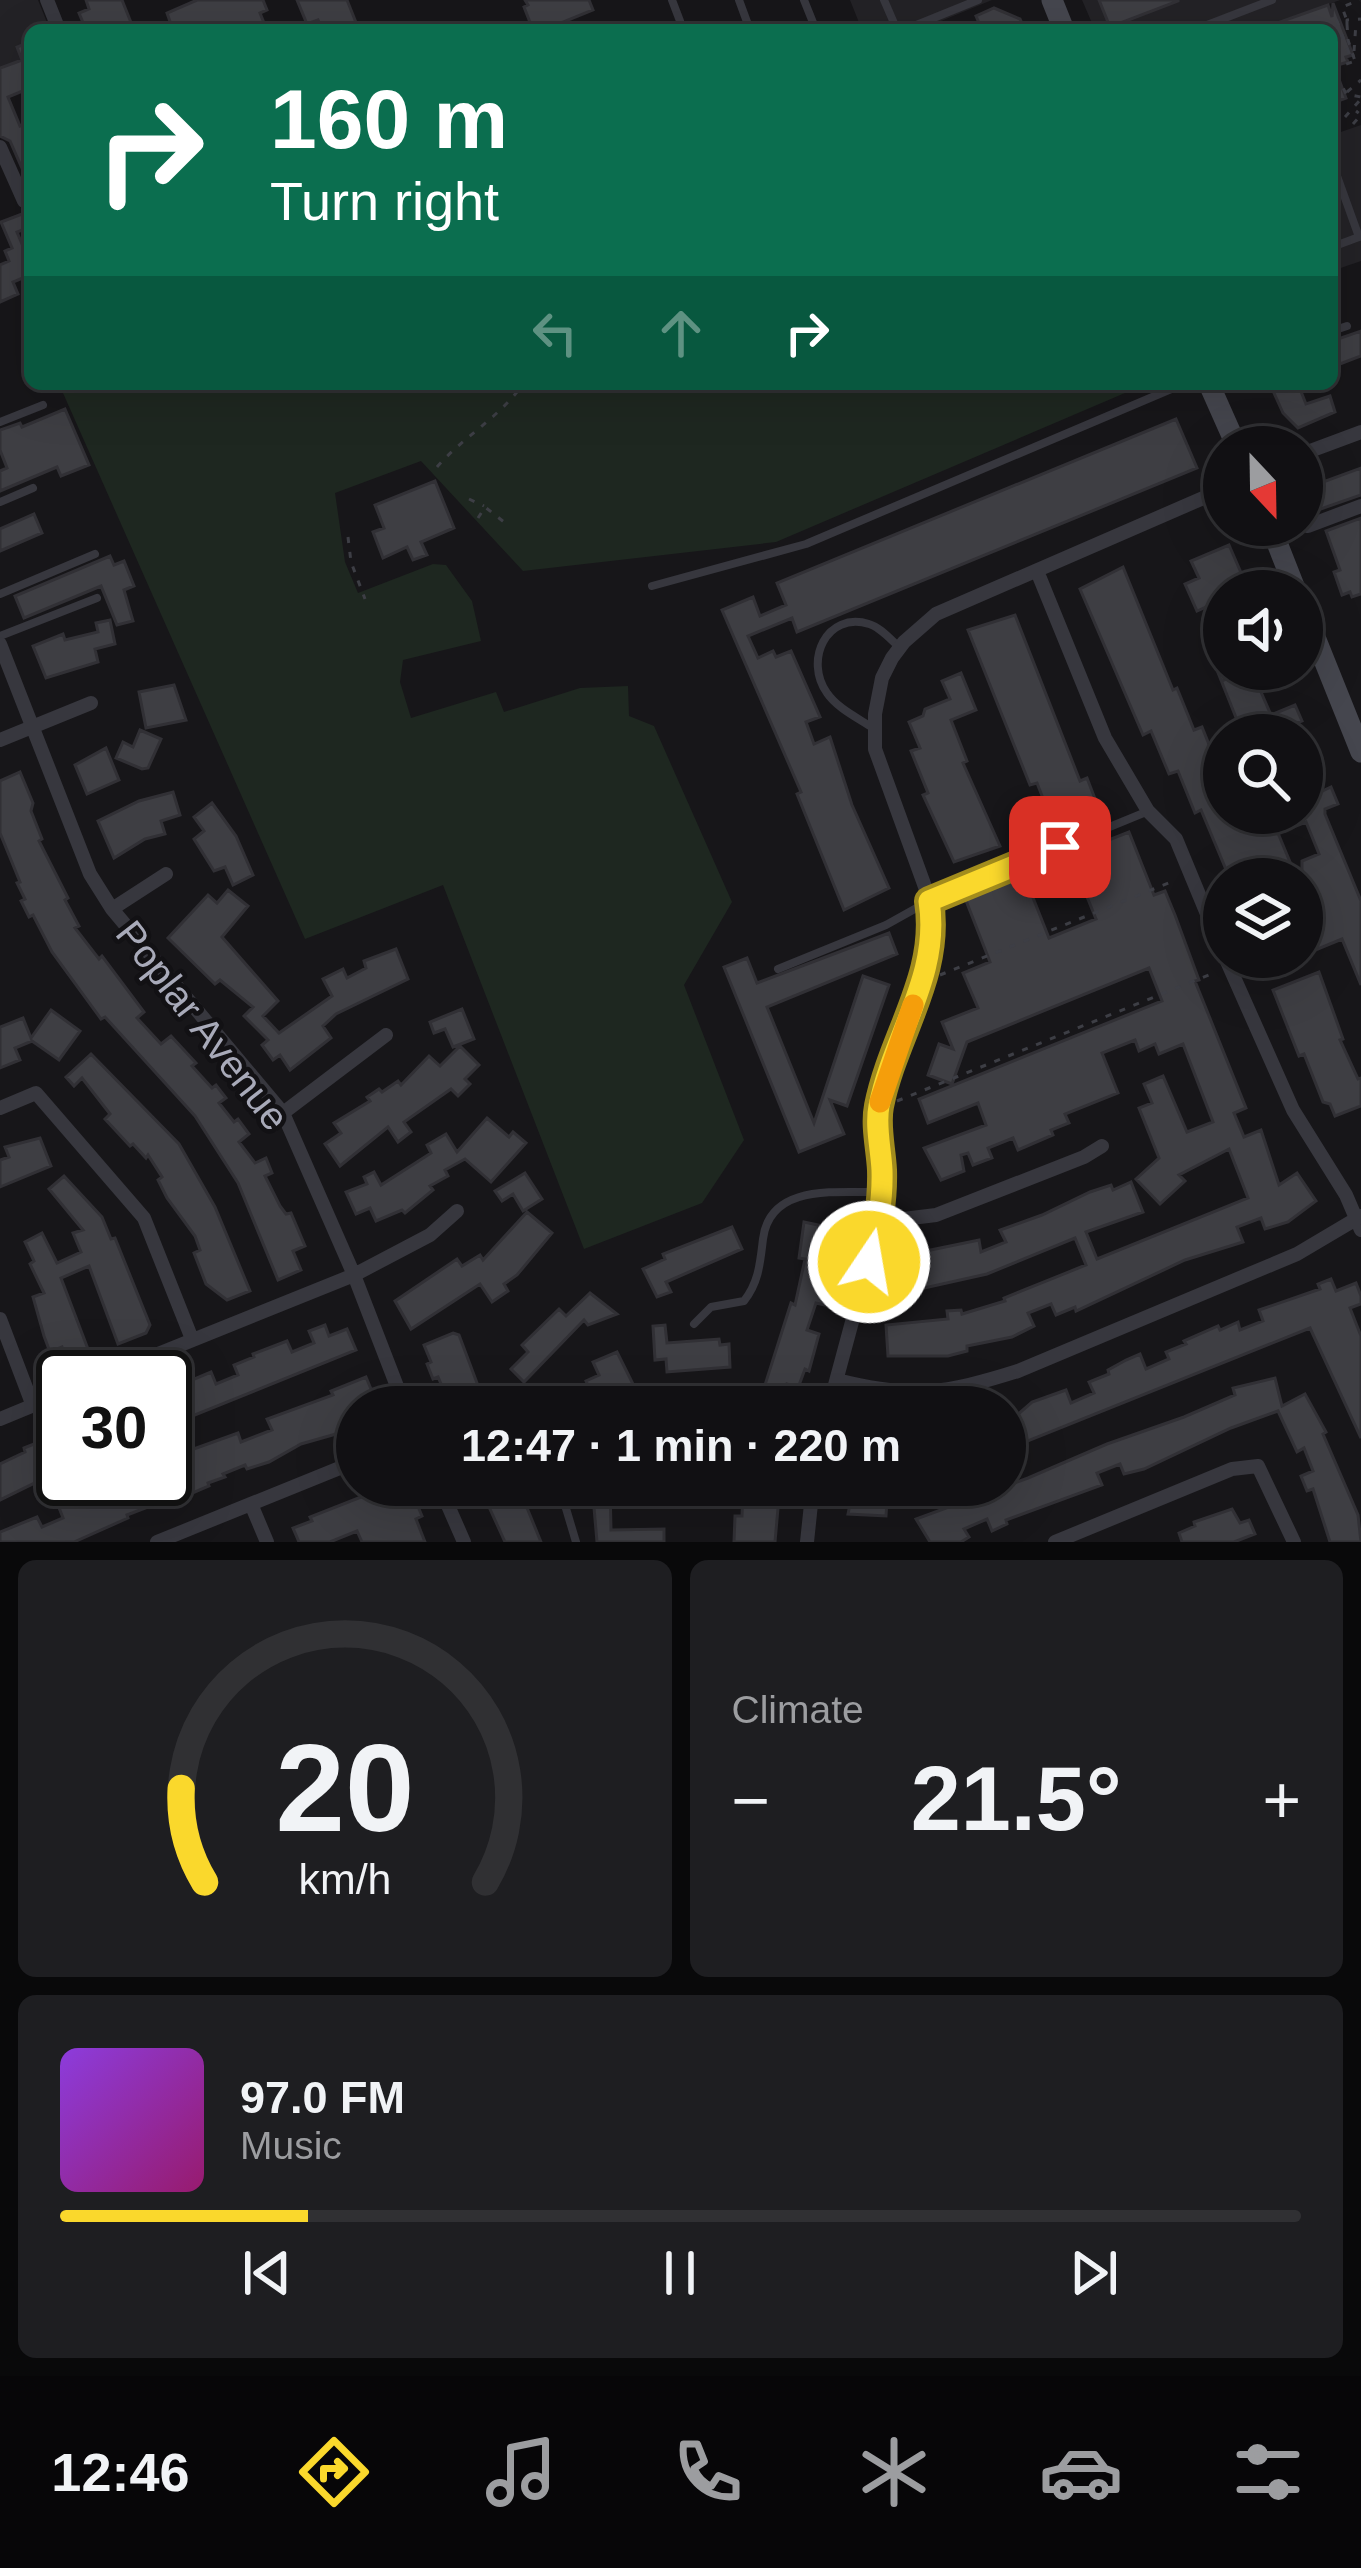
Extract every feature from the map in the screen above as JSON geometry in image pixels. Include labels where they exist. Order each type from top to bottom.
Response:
[{"type":"main road","points":[[1212,390],[1228,426]]},
{"type":"main road","points":[[1323,657],[1361,752]]},
{"type":"street","points":[[0,147],[24,201]]},
{"type":"street","points":[[1323,446],[1361,432]]},
{"type":"street","points":[[835,1386],[879,1222],[878,1108],[933,943],[929,901],[874,749],[882,678],[900,647],[919,627],[955,605],[1203,498]]},
{"type":"street","points":[[1323,520],[1361,506]]},
{"type":"street","points":[[1037,572],[1105,738],[1148,812],[1176,839],[1203,900]]},
{"type":"street","name":"Poplar Avenue","points":[[0,640],[90,874],[112,909],[283,1113],[397,1386]]},
{"type":"street","points":[[0,740],[91,704]]},
{"type":"street","points":[[112,909],[166,874]]},
{"type":"street","points":[[836,1381],[923,1394],[976,1384],[1018,1371],[1297,1254],[1360,1221],[1293,1110],[1234,978]]},
{"type":"street","points":[[283,1113],[386,1035]]},
{"type":"street","points":[[0,1108],[36,1093],[143,1218],[192,1339]]},
{"type":"street","points":[[879,1222],[936,1215],[1102,1146]]},
{"type":"street","points":[[166,1350],[354,1275],[430,1235],[457,1211]]},
{"type":"street","points":[[0,1318],[33,1406]]},
{"type":"street","points":[[0,1419],[36,1405]]},
{"type":"street","points":[[1055,1542],[1232,1469],[1258,1466],[1294,1542]]},
{"type":"street","points":[[158,1542],[336,1470]]},
{"type":"street","points":[[251,1504],[267,1542]]},
{"type":"street","points":[[448,1506],[464,1542]]},
{"type":"street","points":[[807,1542],[811,1506]]},
{"type":"lane","points":[[672,0],[680,21]]},
{"type":"lane","points":[[916,24],[978,0]]},
{"type":"lane","points":[[1210,24],[1272,0]]},
{"type":"lane","points":[[1338,179],[1359,237],[1338,245]]},
{"type":"lane","points":[[1338,329],[1347,326]]},
{"type":"lane","points":[[652,586],[806,544],[1169,390]]},
{"type":"lane","points":[[0,422],[43,405]]},
{"type":"lane","points":[[0,502],[33,488]]},
{"type":"lane","points":[[0,594],[95,554]]},
{"type":"lane","points":[[0,640],[98,598]]},
{"type":"lane","points":[[875,728],[828,695],[815,659],[820,643],[851,623],[871,624],[900,647]]},
{"type":"lane","points":[[778,969],[886,925],[929,901],[1148,812]]},
{"type":"lane","points":[[694,1324],[711,1307],[744,1301],[754,1288],[765,1220],[785,1201],[816,1193],[882,1192]]},
{"type":"lane","points":[[565,1506],[576,1542]]},
{"type":"path","points":[[1356,62],[1337,21],[1346,18],[1342,7],[1360,0]]},
{"type":"path","points":[[1352,52],[1360,22],[1347,24],[1352,52],[1356,62]]},
{"type":"path","points":[[1346,93],[1361,80]]},
{"type":"path","points":[[1338,82],[1346,93],[1361,98],[1357,109],[1345,117]]},
{"type":"path","points":[[1353,124],[1361,115],[1357,109]]},
{"type":"path","points":[[437,467],[518,390]]},
{"type":"path","points":[[470,499],[504,522]]},
{"type":"path","points":[[478,518],[485,507]]},
{"type":"path","points":[[348,537],[351,562],[365,598]]},
{"type":"path","points":[[921,982],[1193,874]]},
{"type":"path","points":[[878,1108],[1203,970]]},
{"type":"shaded area","points":[[0,0],[38,0],[48,24],[24,24],[24,68],[0,78]]},
{"type":"shaded area","points":[[850,0],[992,0],[934,24],[860,24]]},
{"type":"shaded area","points":[[1082,0],[1340,0],[1274,24],[1092,24]]},
{"type":"shaded area","points":[[1361,125],[1361,261],[1338,269],[1338,133]]},
{"type":"shaded area","points":[[62,390],[1132,390],[776,542],[523,571],[421,461],[335,493],[345,562],[358,593],[433,564],[446,565],[472,601],[481,641],[403,660],[400,682],[411,718],[496,692],[504,712],[580,688],[628,686],[629,716],[654,726],[732,902],[684,985],[744,1140],[702,1203],[584,1249],[443,885],[305,939]]},
{"type":"building","points":[[86,0],[122,0],[132,24],[84,24],[79,13],[89,9]]},
{"type":"building","points":[[197,0],[263,0],[267,10],[260,13],[261,24],[171,24],[167,13]]},
{"type":"building","points":[[297,0],[347,0],[357,24],[320,24],[318,20],[307,24]]},
{"type":"building","points":[[525,0],[589,0],[593,10],[564,24],[531,24],[524,7],[528,5]]},
{"type":"building","points":[[1099,0],[1178,0],[1118,24],[1109,24]]},
{"type":"building","points":[[1333,3],[1353,55],[1338,65],[1338,24],[1274,24],[1328,5],[1332,17]]},
{"type":"building","points":[[994,8],[1022,24],[979,24],[976,16]]},
{"type":"building","points":[[24,44],[24,90],[8,97],[20,126],[24,124],[24,173],[10,141],[0,136],[0,68],[22,60],[17,47]]},
{"type":"building","points":[[1338,77],[1346,98],[1338,101]]},
{"type":"building","points":[[24,213],[24,229],[17,232],[24,249],[24,277],[13,282],[18,294],[0,302],[0,265],[9,261],[5,251],[12,248],[1,222]]},
{"type":"building","points":[[1361,331],[1361,356],[1338,365],[1338,339]]},
{"type":"building","points":[[1273,390],[1300,390],[1306,404],[1330,396],[1335,412],[1296,426],[1283,413]]},
{"type":"building","points":[[65,409],[89,465],[61,476],[57,467],[0,491],[0,471],[7,468],[0,450],[0,430],[20,423],[22,427]]},
{"type":"building","points":[[1176,419],[1197,468],[797,632],[792,618],[748,636],[758,658],[773,651],[776,657],[791,651],[820,717],[806,722],[814,744],[830,737],[852,805],[889,888],[844,910],[797,794],[801,792],[722,610],[753,597],[760,616],[786,605],[777,583]]},
{"type":"building","points":[[1361,468],[1361,495],[1323,508],[1323,482]]},
{"type":"building","points":[[435,481],[454,528],[421,542],[427,555],[413,560],[407,547],[383,558],[373,532],[384,528],[375,505]]},
{"type":"building","points":[[34,514],[42,533],[0,551],[0,529]]},
{"type":"building","points":[[1361,518],[1361,594],[1352,597],[1350,592],[1342,595],[1334,572],[1340,570],[1326,531]]},
{"type":"building","points":[[1229,546],[1240,570],[1203,570],[1203,608],[1197,611],[1185,584],[1199,578],[1191,561]]},
{"type":"building","points":[[110,556],[114,565],[124,561],[134,586],[124,590],[133,621],[117,625],[101,586],[24,618],[15,596]]},
{"type":"building","points":[[1123,567],[1173,690],[1177,688],[1194,730],[1203,730],[1203,815],[1201,810],[1195,813],[1178,771],[1169,774],[1151,731],[1143,735],[1080,589]]},
{"type":"building","points":[[1015,615],[1080,781],[1087,778],[1097,804],[1053,824],[1037,783],[1030,785],[968,630]]},
{"type":"building","points":[[110,620],[115,644],[95,649],[98,662],[46,678],[33,646],[63,634],[65,640],[98,632],[96,623]]},
{"type":"building","points":[[961,673],[976,710],[951,720],[967,761],[963,763],[1000,846],[954,862],[923,795],[928,793],[911,751],[920,748],[909,722],[950,699],[942,681]]},
{"type":"building","points":[[174,685],[186,720],[146,728],[139,692]]},
{"type":"building","points":[[1225,690],[1260,690],[1271,714],[1235,714]]},
{"type":"building","points":[[1295,705],[1299,714],[1273,714]]},
{"type":"building","points":[[140,730],[161,739],[148,768],[142,769],[116,758],[123,742],[133,747]]},
{"type":"building","points":[[106,748],[119,780],[87,794],[75,765]]},
{"type":"building","points":[[20,772],[33,803],[39,841],[68,898],[79,926],[75,928],[144,1012],[137,1018],[161,1044],[171,1036],[196,1063],[192,1066],[226,1098],[219,1103],[249,1134],[239,1142],[255,1163],[266,1158],[272,1173],[265,1176],[280,1206],[291,1213],[305,1246],[293,1251],[301,1270],[278,1280],[238,1183],[195,1116],[105,1017],[101,1019],[52,952],[33,915],[29,917],[0,833],[0,781]]},
{"type":"building","points":[[1331,787],[1338,804],[1325,809],[1325,814],[1361,901],[1361,985],[1342,939],[1323,947],[1323,858],[1309,858],[1319,854],[1311,834],[1323,834],[1323,791]]},
{"type":"building","points":[[173,792],[180,815],[161,821],[165,834],[145,839],[114,858],[98,821],[139,801]]},
{"type":"building","points":[[212,803],[236,836],[253,875],[233,885],[225,867],[214,871],[194,839],[204,831],[194,817]]},
{"type":"building","points":[[1129,832],[1154,895],[1165,891],[1175,915],[1199,980],[1195,981],[1246,1108],[1234,1113],[1244,1137],[1261,1130],[1279,1185],[1297,1173],[1316,1201],[1288,1222],[1265,1229],[1261,1218],[1237,1227],[1243,1242],[1185,1260],[1076,1311],[1075,1307],[1056,1315],[1051,1304],[1028,1313],[1034,1326],[1012,1337],[967,1346],[967,1351],[948,1356],[888,1356],[886,1325],[948,1319],[947,1311],[961,1310],[962,1314],[1005,1301],[1086,1265],[1075,1238],[987,1274],[911,1291],[906,1268],[924,1264],[921,1252],[979,1240],[981,1252],[1006,1242],[1000,1230],[1090,1192],[1131,1182],[1143,1212],[1086,1232],[1097,1259],[1248,1198],[1229,1149],[1179,1175],[1185,1181],[1160,1204],[1136,1179],[1159,1158],[1139,1108],[1152,1103],[1144,1084],[1163,1076],[1187,1132],[1213,1122],[1183,1044],[1159,1054],[1155,1044],[1139,1051],[1135,1040],[1102,1053],[1118,1093],[1065,1114],[1069,1123],[1018,1150],[1013,1138],[988,1148],[992,1158],[973,1165],[968,1153],[961,1155],[964,1171],[941,1180],[924,1148],[986,1125],[978,1103],[928,1123],[919,1099],[1162,1001],[1149,968],[967,1042],[952,1084],[928,1075],[939,1044],[953,1049],[942,1022],[978,1008],[963,973],[990,962],[965,898],[1024,875],[1049,938],[1096,919],[1070,855]]},
{"type":"building","points":[[1211,834],[1278,834],[1288,858],[1221,858]]},
{"type":"building","points":[[228,890],[248,906],[222,937],[278,1001],[263,1016],[279,1033],[332,996],[323,979],[343,969],[347,978],[366,968],[364,961],[396,949],[408,979],[336,1014],[323,1026],[331,1038],[290,1070],[280,1055],[273,1060],[262,1045],[268,1040],[244,1016],[253,1007],[220,980],[215,984],[168,938],[208,895],[217,903]]},
{"type":"building","points":[[889,933],[897,954],[767,1007],[814,1123],[863,976],[889,985],[847,1106],[830,1100],[844,1134],[799,1152],[724,967],[747,958],[757,983]]},
{"type":"building","points":[[1304,978],[1321,978],[1340,1040],[1361,1078],[1361,1106],[1335,1116],[1330,1104],[1323,1102],[1273,990]]},
{"type":"building","points":[[462,1009],[474,1039],[453,1047],[445,1029],[434,1033],[430,1022]]},
{"type":"building","points":[[51,1010],[80,1031],[59,1060],[32,1041],[15,1048],[20,1060],[0,1068],[0,1027],[23,1018],[31,1038]]},
{"type":"building","points":[[460,1046],[479,1065],[465,1079],[470,1084],[458,1096],[451,1089],[404,1122],[411,1132],[398,1142],[388,1127],[340,1166],[325,1144],[341,1133],[334,1123],[370,1101],[367,1097],[379,1089],[382,1092],[398,1081],[401,1085],[429,1056],[440,1066]]},
{"type":"building","points":[[91,1054],[179,1144],[215,1207],[250,1291],[227,1300],[206,1284],[194,1253],[200,1250],[195,1236],[167,1198],[158,1180],[162,1177],[148,1155],[130,1146],[105,1119],[110,1114],[82,1078],[74,1086],[66,1077]]},
{"type":"building","points":[[487,1118],[509,1137],[513,1132],[526,1143],[491,1182],[465,1159],[445,1170],[448,1176],[430,1186],[433,1190],[405,1213],[402,1210],[376,1221],[370,1208],[356,1214],[346,1192],[367,1184],[364,1177],[374,1172],[381,1185],[431,1153],[427,1145],[446,1134],[457,1152]]},
{"type":"building","points":[[40,1138],[51,1166],[0,1187],[0,1160],[9,1157],[5,1147]]},
{"type":"building","points":[[525,1173],[542,1199],[523,1211],[513,1194],[502,1201],[495,1191]]},
{"type":"building","points":[[64,1176],[102,1217],[150,1325],[146,1333],[118,1344],[89,1266],[61,1278],[88,1350],[49,1350],[33,1297],[44,1293],[25,1242],[42,1233],[57,1263],[81,1252],[73,1233],[83,1230],[49,1189]]},
{"type":"building","points":[[527,1212],[552,1233],[504,1284],[508,1291],[492,1302],[480,1284],[411,1329],[395,1301],[457,1259],[462,1266],[480,1255],[483,1260]]},
{"type":"building","points":[[804,1222],[837,1229],[832,1249],[845,1252],[829,1306],[816,1303],[807,1330],[819,1334],[809,1371],[805,1369],[799,1386],[765,1386],[791,1303],[795,1305],[805,1259],[799,1258]]},
{"type":"building","points":[[732,1227],[742,1249],[666,1282],[671,1292],[657,1297],[643,1269],[665,1259],[663,1254]]},
{"type":"building","points":[[1331,1279],[1336,1291],[1356,1283],[1361,1296],[1361,1304],[1350,1308],[1361,1336],[1361,1438],[1310,1328],[1026,1442],[1026,1407],[1032,1402],[1066,1390],[1071,1403],[1094,1393],[1089,1382],[1126,1360],[1140,1354],[1146,1369],[1169,1359],[1166,1352],[1186,1344],[1184,1341],[1218,1326],[1220,1330],[1238,1322],[1240,1330],[1263,1321],[1259,1310],[1320,1289],[1318,1284]]},
{"type":"building","points":[[590,1293],[617,1314],[588,1325],[584,1320],[524,1382],[511,1369],[528,1352],[522,1345],[559,1309],[566,1316]]},
{"type":"building","points":[[325,1325],[329,1336],[347,1329],[356,1350],[192,1416],[192,1380],[211,1372],[216,1384],[238,1375],[234,1365],[253,1354],[287,1341],[292,1352],[314,1343],[309,1331]]},
{"type":"building","points":[[665,1325],[667,1343],[719,1339],[720,1345],[729,1344],[730,1367],[667,1372],[666,1359],[655,1360],[653,1326]]},
{"type":"building","points":[[459,1335],[478,1386],[442,1386],[438,1377],[433,1379],[424,1345]]},
{"type":"building","points":[[617,1352],[634,1386],[588,1386],[586,1381],[599,1375],[593,1362]]},
{"type":"building","points":[[366,1377],[370,1386],[344,1386]]},
{"type":"building","points":[[1275,1378],[1282,1406],[1305,1394],[1326,1432],[1358,1515],[1361,1542],[1330,1542],[1313,1489],[1307,1491],[1301,1476],[1313,1471],[1304,1448],[1297,1452],[1278,1411],[1144,1469],[1124,1474],[1120,1464],[1097,1473],[1102,1485],[1006,1520],[1007,1524],[992,1531],[987,1519],[964,1529],[969,1537],[961,1542],[930,1542],[916,1519],[952,1506],[1026,1506],[1026,1479],[1235,1395],[1233,1388]]},
{"type":"building","points":[[336,1389],[336,1434],[301,1444],[269,1462],[223,1474],[225,1477],[192,1493],[192,1450],[238,1433],[241,1442],[272,1430],[267,1419],[333,1395]]},
{"type":"building","points":[[36,1443],[36,1482],[0,1500],[0,1464],[25,1452],[24,1448]]},
{"type":"building","points":[[58,1506],[150,1506],[74,1542],[0,1542],[0,1532],[37,1517],[42,1527],[63,1518]]},
{"type":"building","points":[[338,1506],[418,1506],[422,1516],[416,1519],[425,1542],[362,1542],[357,1531],[330,1542],[299,1542],[293,1528],[312,1521],[310,1517]]},
{"type":"building","points":[[489,1506],[526,1506],[541,1542],[505,1542]]},
{"type":"building","points":[[594,1506],[610,1506],[611,1530],[664,1529],[664,1542],[597,1542]]},
{"type":"building","points":[[742,1506],[778,1506],[775,1542],[734,1542],[735,1516],[742,1516]]},
{"type":"building","points":[[850,1506],[887,1506],[886,1516],[848,1514]]},
{"type":"building","points":[[1232,1509],[1240,1523],[1249,1520],[1255,1534],[1234,1542],[1182,1542],[1179,1533],[1195,1526],[1194,1522]]},
{"type":"slow traffic","points":[[880,1102],[913,1005]]},
{"type":"route","points":[[869,1262],[882,1192],[878,1108],[933,943],[929,901],[1060,847]]}]
